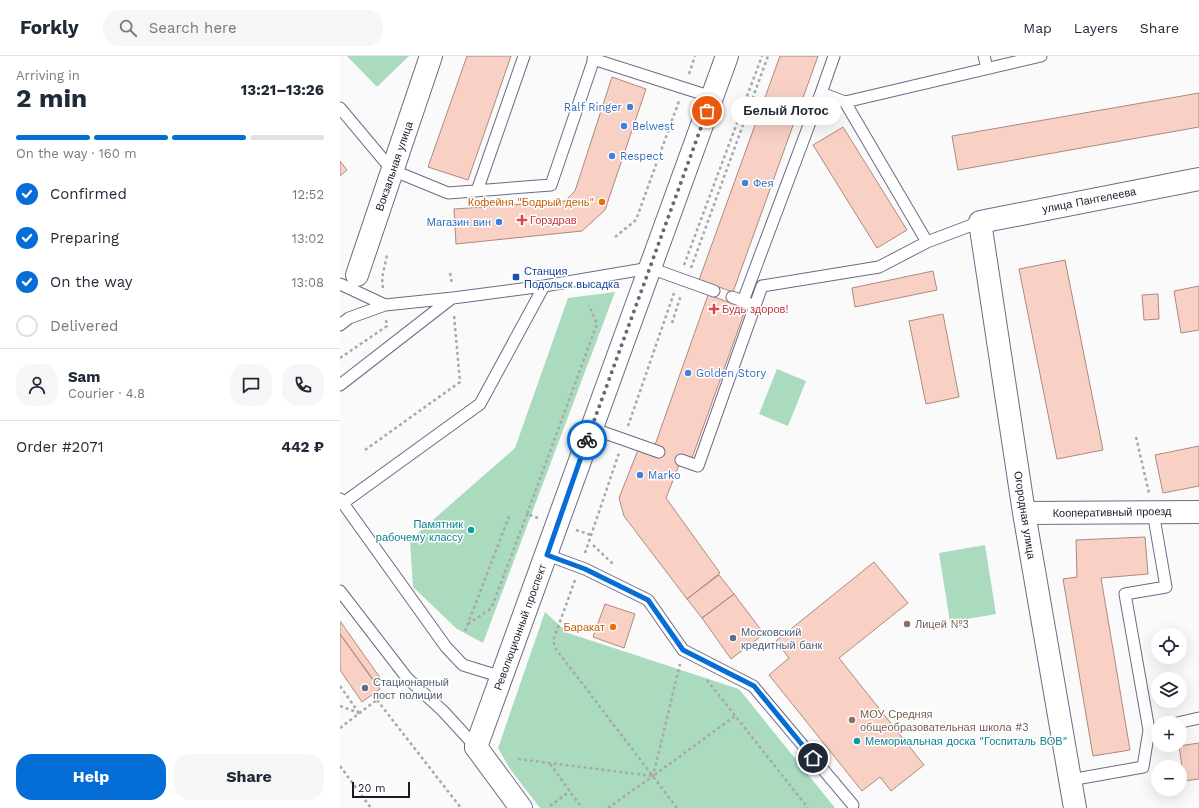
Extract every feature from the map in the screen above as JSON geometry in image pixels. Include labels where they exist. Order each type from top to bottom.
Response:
[{"type":"street","name":"Вокзальная улица","points":[[348,279],[392,170],[431,56]]},
{"type":"street","name":"Революционный проспект","points":[[476,747],[547,555],[591,428],[726,56]]},
{"type":"street","name":"улица Пантелеева","points":[[980,222],[1199,179]]},
{"type":"street","name":"Огородная улица","points":[[980,222],[1024,513],[1075,808]]},
{"type":"street","name":"Кооперативный проезд","points":[[1024,513],[1199,512]]},
{"type":"street","points":[[476,747],[521,808]]},
{"type":"lane","points":[[476,191],[524,56]]},
{"type":"lane","points":[[743,301],[834,56]]},
{"type":"lane","points":[[984,56],[987,68]]},
{"type":"lane","points":[[821,93],[845,102],[1041,56]]},
{"type":"lane","points":[[340,108],[392,170],[448,193],[552,185],[594,58],[712,97]]},
{"type":"lane","points":[[845,102],[927,242]]},
{"type":"lane","points":[[750,282],[762,286],[879,267],[927,242],[980,222]]},
{"type":"lane","points":[[340,325],[349,318],[385,305],[544,286],[650,268],[714,291]]},
{"type":"lane","points":[[348,279],[385,305]]},
{"type":"lane","points":[[502,677],[463,665],[446,647],[342,501],[480,404],[544,286]]},
{"type":"lane","points":[[681,460],[698,466],[762,286]]},
{"type":"lane","points":[[732,297],[755,306]]},
{"type":"lane","points":[[340,385],[453,298]]},
{"type":"lane","points":[[591,428],[658,452]]},
{"type":"lane","points":[[1151,719],[1125,594],[1166,587],[1153,512]]},
{"type":"lane","points":[[547,555],[580,567],[648,600],[683,650],[754,686],[853,806]]},
{"type":"lane","points":[[340,591],[407,678],[444,711],[476,747]]},
{"type":"lane","points":[[1187,721],[1199,718]]},
{"type":"lane","points":[[1070,780],[1143,767],[1151,737]]},
{"type":"path","points":[[615,237],[636,220],[695,56]]},
{"type":"path","points":[[672,323],[683,280],[762,56]]},
{"type":"path","points":[[677,808],[556,649],[553,641],[624,439],[768,56]]},
{"type":"path","points":[[365,450],[460,382],[450,272]]},
{"type":"path","points":[[340,358],[387,326],[385,305]]},
{"type":"path","points":[[468,624],[489,610],[493,604],[597,324],[589,305]]},
{"type":"path","points":[[1136,436],[1153,512]]},
{"type":"path","points":[[465,631],[510,514]]},
{"type":"path","points":[[527,514],[591,535]]},
{"type":"path","points":[[653,776],[683,650]]},
{"type":"path","points":[[707,680],[808,808]]},
{"type":"path","points":[[340,686],[359,713]]},
{"type":"path","points":[[340,728],[387,692]]},
{"type":"path","points":[[377,700],[461,808]]},
{"type":"path","points":[[340,706],[359,713]]},
{"type":"path","points":[[608,808],[735,716]]},
{"type":"path","points":[[518,759],[653,776]]},
{"type":"path","points":[[550,763],[582,808]]},
{"type":"path","points":[[340,766],[371,808]]},
{"type":"path","points":[[550,806],[570,791]]},
{"type":"green space","points":[[347,56],[409,56],[378,86],[376,86]]},
{"type":"green space","points":[[615,292],[483,643],[457,629],[413,587],[410,540],[515,448],[568,298]]},
{"type":"green space","points":[[777,369],[806,381],[788,426],[759,414]]},
{"type":"green space","points":[[985,545],[996,614],[950,622],[939,553]]},
{"type":"green space","points":[[545,612],[568,633],[739,689],[835,808],[540,808],[510,769],[498,748]]},
{"type":"building","points":[[467,56],[511,56],[468,180],[428,167]]},
{"type":"building","points":[[780,56],[818,56],[733,292],[699,280]]},
{"type":"building","points":[[612,77],[646,89],[605,210],[582,231],[456,244],[454,209],[565,201],[575,191]]},
{"type":"building","points":[[1199,93],[1199,127],[958,170],[952,136]]},
{"type":"building","points":[[843,127],[907,230],[877,248],[813,145]]},
{"type":"building","points":[[340,161],[347,170],[340,176]]},
{"type":"building","points":[[1065,260],[1103,450],[1057,459],[1019,269]]},
{"type":"building","points":[[933,271],[937,290],[855,307],[852,288]]},
{"type":"building","points":[[1199,286],[1199,330],[1181,333],[1174,291]]},
{"type":"building","points":[[1158,294],[1159,319],[1144,320],[1142,295]]},
{"type":"building","points":[[708,295],[746,308],[692,458],[683,455],[666,498],[720,573],[687,599],[624,516],[619,498],[638,450],[656,457],[660,446],[655,445]]},
{"type":"building","points":[[943,314],[959,397],[926,404],[909,321]]},
{"type":"building","points":[[1199,446],[1199,486],[1163,493],[1155,455]]},
{"type":"building","points":[[1145,537],[1148,574],[1101,578],[1130,750],[1093,756],[1063,579],[1077,577],[1076,540]]},
{"type":"building","points":[[874,562],[908,603],[839,658],[924,765],[891,791],[880,777],[862,791],[769,675],[789,658],[776,641]]},
{"type":"building","points":[[719,575],[734,594],[702,618],[687,599]]},
{"type":"building","points":[[734,594],[764,634],[731,659],[702,618]]},
{"type":"building","points":[[605,604],[635,614],[624,648],[593,637]]},
{"type":"building","points":[[340,621],[381,679],[375,683],[340,634]]},
{"type":"building","points":[[340,634],[380,689],[362,702],[340,670]]},
{"type":"building","points":[[1199,743],[1199,779],[1187,781],[1187,760],[1181,760],[1180,752],[1187,752],[1187,745]]},
{"type":"way so far","points":[[587,440],[707,111]]},
{"type":"place","name":"Ralf Ringer","points":[[630,107]]},
{"type":"place","name":"Белый Лотос","points":[[707,111]]},
{"type":"place","name":"Belwest","points":[[624,126]]},
{"type":"place","name":"Respect","points":[[612,156]]},
{"type":"place","name":"Фея","points":[[745,183]]},
{"type":"place","name":"Кофейня \"Бодрый день\"","points":[[602,202]]},
{"type":"place","name":"Горздрав","points":[[522,220]]},
{"type":"place","name":"Магазин вин","points":[[499,222]]},
{"type":"place","name":"Станция Подольск высадка","points":[[516,277]]},
{"type":"place","name":"Будь здоров!","points":[[714,309]]},
{"type":"place","name":"Golden Story","points":[[688,373]]},
{"type":"place","name":"Marko","points":[[640,475]]},
{"type":"place","name":"Памятник рабочему классу","points":[[471,530]]},
{"type":"place","name":"Лицей №3","points":[[907,624]]},
{"type":"place","name":"Баракат","points":[[613,627]]},
{"type":"place","name":"Московский кредитный банк","points":[[733,638]]},
{"type":"place","name":"Стационарный пост полиции","points":[[365,688]]},
{"type":"place","name":"МОУ Средняя общеобразовательная школа #3","points":[[852,720]]},
{"type":"place","name":"Мемориальная доска \"Госпиталь ВОВ\"","points":[[857,741]]},
{"type":"route","points":[[587,440],[547,555],[585,569],[648,600],[683,650],[754,686],[813,758]]}]
